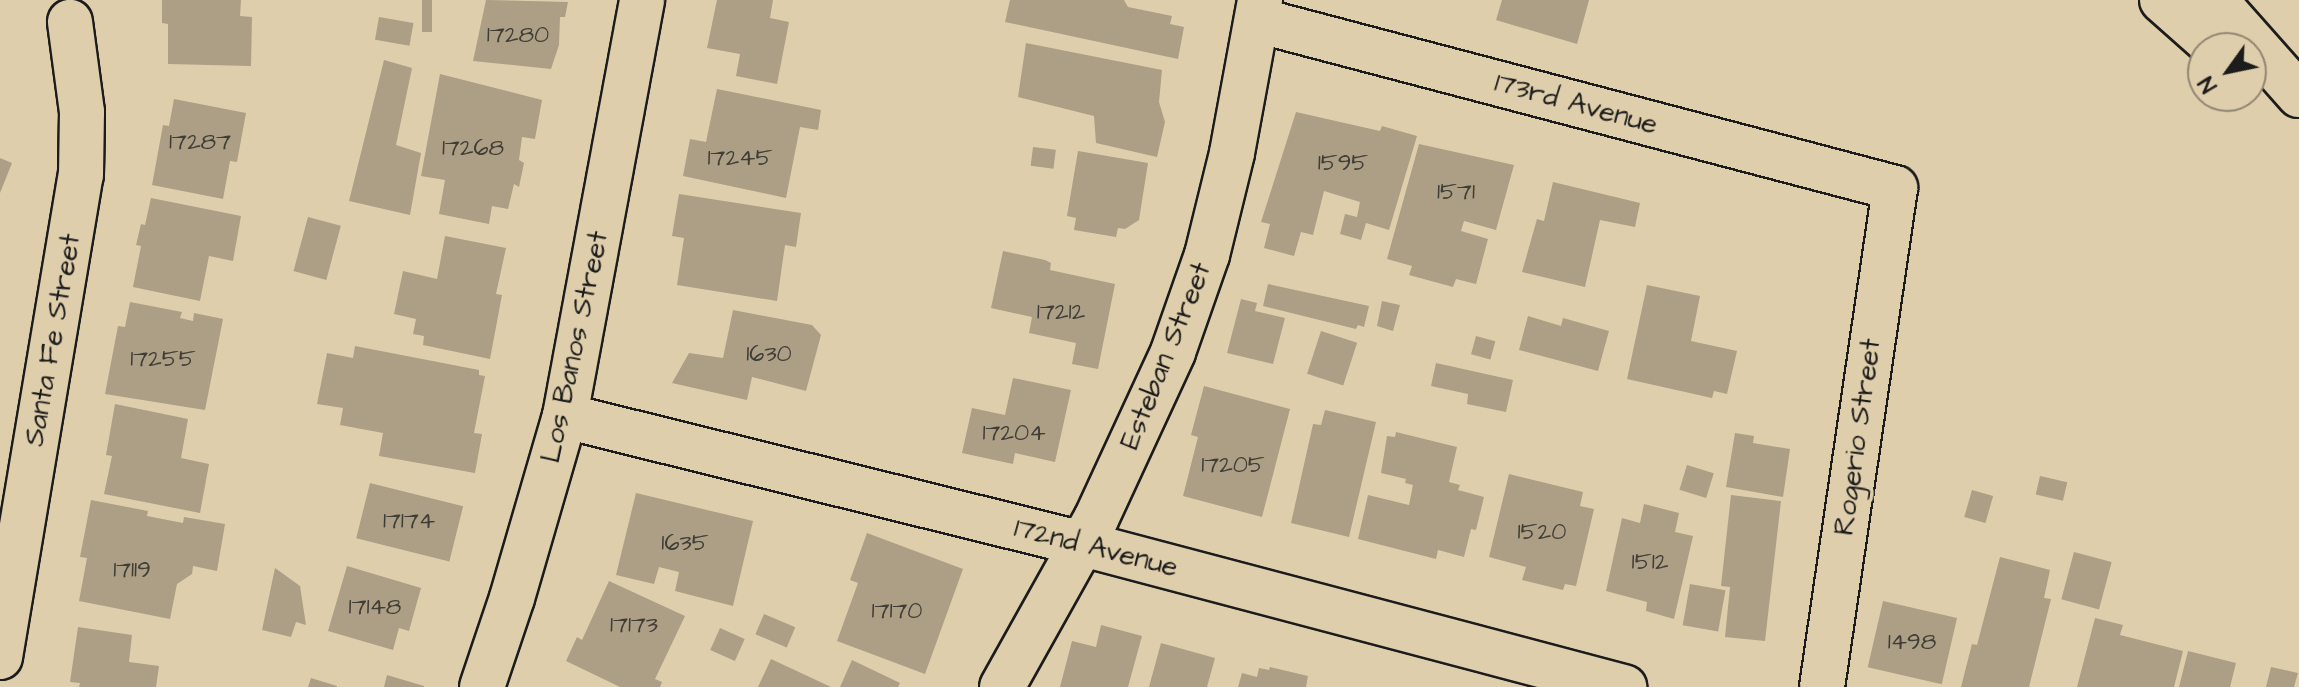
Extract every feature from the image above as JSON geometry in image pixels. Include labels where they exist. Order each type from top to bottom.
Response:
[{"type":"main road","name":"Los Banos Street","points":[[482,687],[516,585],[565,416],[642,0]]},
{"type":"main road","points":[[2162,0],[2198,32]]},
{"type":"main road","points":[[2215,0],[2299,95]]},
{"type":"main road","name":"173rd Avenue","points":[[1259,10],[1895,188]]},
{"type":"main road","name":"Esteban Street","points":[[1002,687],[1083,544],[1173,352],[1207,255],[1232,153],[1259,10]]},
{"type":"main road","name":"Santa Fe Street","points":[[0,657],[81,175],[82,112],[70,22]]},
{"type":"main road","points":[[2267,93],[2299,122]]},
{"type":"main road","name":"Rogerio Street","points":[[1822,687],[1895,188]]},
{"type":"main road","name":"172nd Avenue","points":[[565,416],[1083,544],[1624,687]]},
{"type":"building","points":[[162,0],[241,0],[240,16],[252,17],[251,66],[168,64],[168,24],[162,23]]},
{"type":"building","points":[[422,0],[432,0],[432,32],[422,32]]},
{"type":"building","points":[[486,0],[568,2],[565,17],[560,17],[559,45],[551,69],[473,61]]},
{"type":"building","points":[[717,0],[773,0],[770,18],[789,22],[777,84],[736,76],[740,54],[707,48]]},
{"type":"building","points":[[1010,0],[1124,0],[1128,7],[1172,16],[1170,24],[1184,27],[1178,59],[1005,22]]},
{"type":"building","points":[[1502,0],[1589,0],[1577,44],[1496,20]]},
{"type":"building","points":[[379,17],[413,23],[409,46],[375,40]]},
{"type":"building","points":[[1026,43],[1162,70],[1159,102],[1165,122],[1157,157],[1096,143],[1094,116],[1018,97]]},
{"type":"building","points":[[384,60],[412,68],[396,145],[421,153],[410,215],[349,201]]},
{"type":"building","points":[[440,74],[542,100],[535,139],[522,137],[519,160],[524,163],[519,187],[514,184],[508,209],[492,206],[489,224],[439,214],[445,180],[421,176]]},
{"type":"building","points":[[717,89],[821,110],[818,130],[800,127],[786,198],[683,176],[690,139],[706,142]]},
{"type":"building","points":[[174,99],[246,113],[237,162],[230,161],[223,199],[152,185],[163,125],[169,126]]},
{"type":"building","points":[[1296,112],[1380,131],[1382,126],[1417,136],[1389,230],[1366,223],[1361,240],[1340,234],[1345,214],[1357,217],[1360,202],[1324,191],[1313,235],[1301,232],[1294,256],[1264,248],[1270,224],[1261,222]]},
{"type":"building","points":[[1419,144],[1514,165],[1496,230],[1464,221],[1461,231],[1488,239],[1476,284],[1456,279],[1453,287],[1409,275],[1412,266],[1387,259]]},
{"type":"building","points":[[1033,147],[1056,150],[1054,169],[1031,166]]},
{"type":"building","points":[[1078,151],[1148,163],[1139,220],[1125,229],[1118,228],[1116,237],[1074,230],[1076,218],[1067,216]]},
{"type":"building","points":[[0,158],[12,163],[0,193]]},
{"type":"building","points":[[1553,182],[1640,203],[1635,227],[1600,220],[1585,287],[1522,272],[1537,219],[1544,221]]},
{"type":"building","points":[[679,194],[801,213],[796,247],[785,245],[777,301],[677,285],[684,238],[672,236]]},
{"type":"building","points":[[151,198],[241,216],[233,261],[209,256],[200,301],[133,287],[141,246],[136,245],[141,224],[145,225]]},
{"type":"building","points":[[308,217],[341,226],[326,280],[294,271]]},
{"type":"building","points":[[445,236],[506,248],[496,294],[502,295],[490,359],[423,345],[424,336],[413,334],[416,319],[394,314],[403,271],[437,279]]},
{"type":"building","points":[[1003,251],[1045,260],[1051,263],[1050,270],[1115,284],[1098,369],[1072,364],[1076,343],[1029,333],[1032,317],[991,308]]},
{"type":"building","points":[[1268,284],[1369,306],[1364,327],[1358,325],[1356,329],[1263,306]]},
{"type":"building","points":[[1647,285],[1700,296],[1691,341],[1737,351],[1727,394],[1714,391],[1712,398],[1627,379]]},
{"type":"building","points":[[1241,299],[1257,303],[1255,311],[1285,318],[1273,364],[1227,353]]},
{"type":"building","points":[[1382,301],[1400,305],[1393,331],[1377,326]]},
{"type":"building","points":[[130,302],[182,312],[180,318],[193,321],[194,313],[223,319],[205,410],[105,394],[118,326],[125,327]]},
{"type":"building","points":[[733,310],[812,325],[821,335],[806,391],[752,377],[747,400],[672,383],[689,353],[723,358]]},
{"type":"building","points":[[1528,316],[1561,326],[1563,318],[1609,331],[1598,371],[1519,350]]},
{"type":"building","points":[[1321,331],[1357,343],[1343,386],[1307,374]]},
{"type":"building","points":[[1476,336],[1495,341],[1490,360],[1471,354]]},
{"type":"building","points":[[355,346],[479,370],[479,375],[485,376],[474,433],[482,434],[475,473],[379,456],[383,433],[340,425],[343,408],[317,404],[327,353],[353,358]]},
{"type":"building","points":[[1436,363],[1513,380],[1506,412],[1467,404],[1468,394],[1431,386]]},
{"type":"building","points":[[1013,378],[1071,390],[1055,462],[1015,453],[1013,464],[962,453],[972,408],[1005,415]]},
{"type":"building","points":[[1204,386],[1290,409],[1262,517],[1183,496],[1198,437],[1191,435]]},
{"type":"building","points":[[115,404],[188,419],[181,458],[209,464],[200,513],[104,494],[112,456],[106,455]]},
{"type":"building","points":[[1325,410],[1376,422],[1349,537],[1291,523],[1313,424],[1321,425]]},
{"type":"building","points":[[1396,432],[1457,447],[1449,482],[1460,485],[1458,490],[1484,497],[1476,530],[1471,529],[1464,557],[1438,550],[1436,559],[1358,539],[1368,495],[1409,505],[1413,485],[1405,483],[1406,479],[1381,473],[1387,436],[1395,437]]},
{"type":"building","points":[[1735,433],[1754,436],[1753,443],[1790,449],[1783,497],[1726,487]]},
{"type":"building","points":[[1687,465],[1714,473],[1706,498],[1679,490]]},
{"type":"building","points":[[1509,474],[1583,492],[1580,506],[1594,509],[1576,586],[1565,584],[1563,590],[1522,580],[1526,567],[1489,557]]},
{"type":"building","points":[[2040,476],[2067,482],[2063,501],[2036,495]]},
{"type":"building","points":[[370,483],[463,506],[449,562],[356,538]]},
{"type":"building","points":[[1972,490],[1993,496],[1985,523],[1964,517]]},
{"type":"building","points":[[636,493],[753,521],[733,606],[675,591],[679,572],[659,567],[654,584],[616,575]]},
{"type":"building","points":[[1731,495],[1781,501],[1765,641],[1725,637],[1730,587],[1721,586]]},
{"type":"building","points":[[91,500],[148,511],[147,516],[183,523],[184,517],[225,524],[217,571],[193,566],[192,574],[177,584],[170,619],[79,601],[87,558],[80,557]]},
{"type":"building","points":[[1644,504],[1679,513],[1675,532],[1693,536],[1674,619],[1646,611],[1647,602],[1606,591],[1622,518],[1640,523]]},
{"type":"building","points":[[867,533],[963,569],[925,674],[837,641],[858,583],[850,580]]},
{"type":"building","points":[[2074,552],[2112,562],[2099,609],[2061,599]]},
{"type":"building","points":[[2000,557],[2050,570],[2044,598],[2051,599],[2029,687],[1961,687],[1972,644],[1977,645]]},
{"type":"building","points":[[347,566],[421,588],[409,631],[399,628],[393,650],[328,631]]},
{"type":"building","points":[[275,568],[300,586],[306,625],[296,622],[291,637],[262,630]]},
{"type":"building","points":[[609,581],[685,616],[655,679],[662,682],[660,687],[620,687],[566,661],[577,637],[582,640]]},
{"type":"building","points":[[1690,584],[1725,590],[1718,632],[1683,625]]},
{"type":"building","points":[[1883,601],[1957,618],[1942,684],[1868,667]]},
{"type":"building","points":[[764,614],[795,627],[787,648],[755,634]]},
{"type":"building","points":[[2095,618],[2123,625],[2120,635],[2183,651],[2174,687],[2077,687]]},
{"type":"building","points":[[1101,625],[1142,636],[1128,687],[1060,687],[1072,641],[1096,647]]},
{"type":"building","points":[[78,627],[132,635],[129,662],[159,666],[156,687],[79,687],[80,683],[70,682]]},
{"type":"building","points":[[720,628],[745,639],[735,661],[710,650]]},
{"type":"building","points":[[1161,643],[1215,658],[1207,687],[1149,687]]},
{"type":"building","points":[[2188,651],[2236,663],[2230,687],[2179,687]]},
{"type":"building","points":[[771,659],[831,687],[758,687]]},
{"type":"building","points":[[852,660],[900,683],[898,687],[840,687]]},
{"type":"building","points":[[1270,667],[1308,676],[1306,687],[1238,687],[1242,673],[1257,677],[1259,668],[1269,670]]},
{"type":"building","points":[[2271,667],[2298,673],[2294,687],[2266,687]]},
{"type":"building","points":[[387,675],[424,686],[424,687],[384,687]]},
{"type":"building","points":[[311,678],[337,686],[337,687],[308,687]]}]
